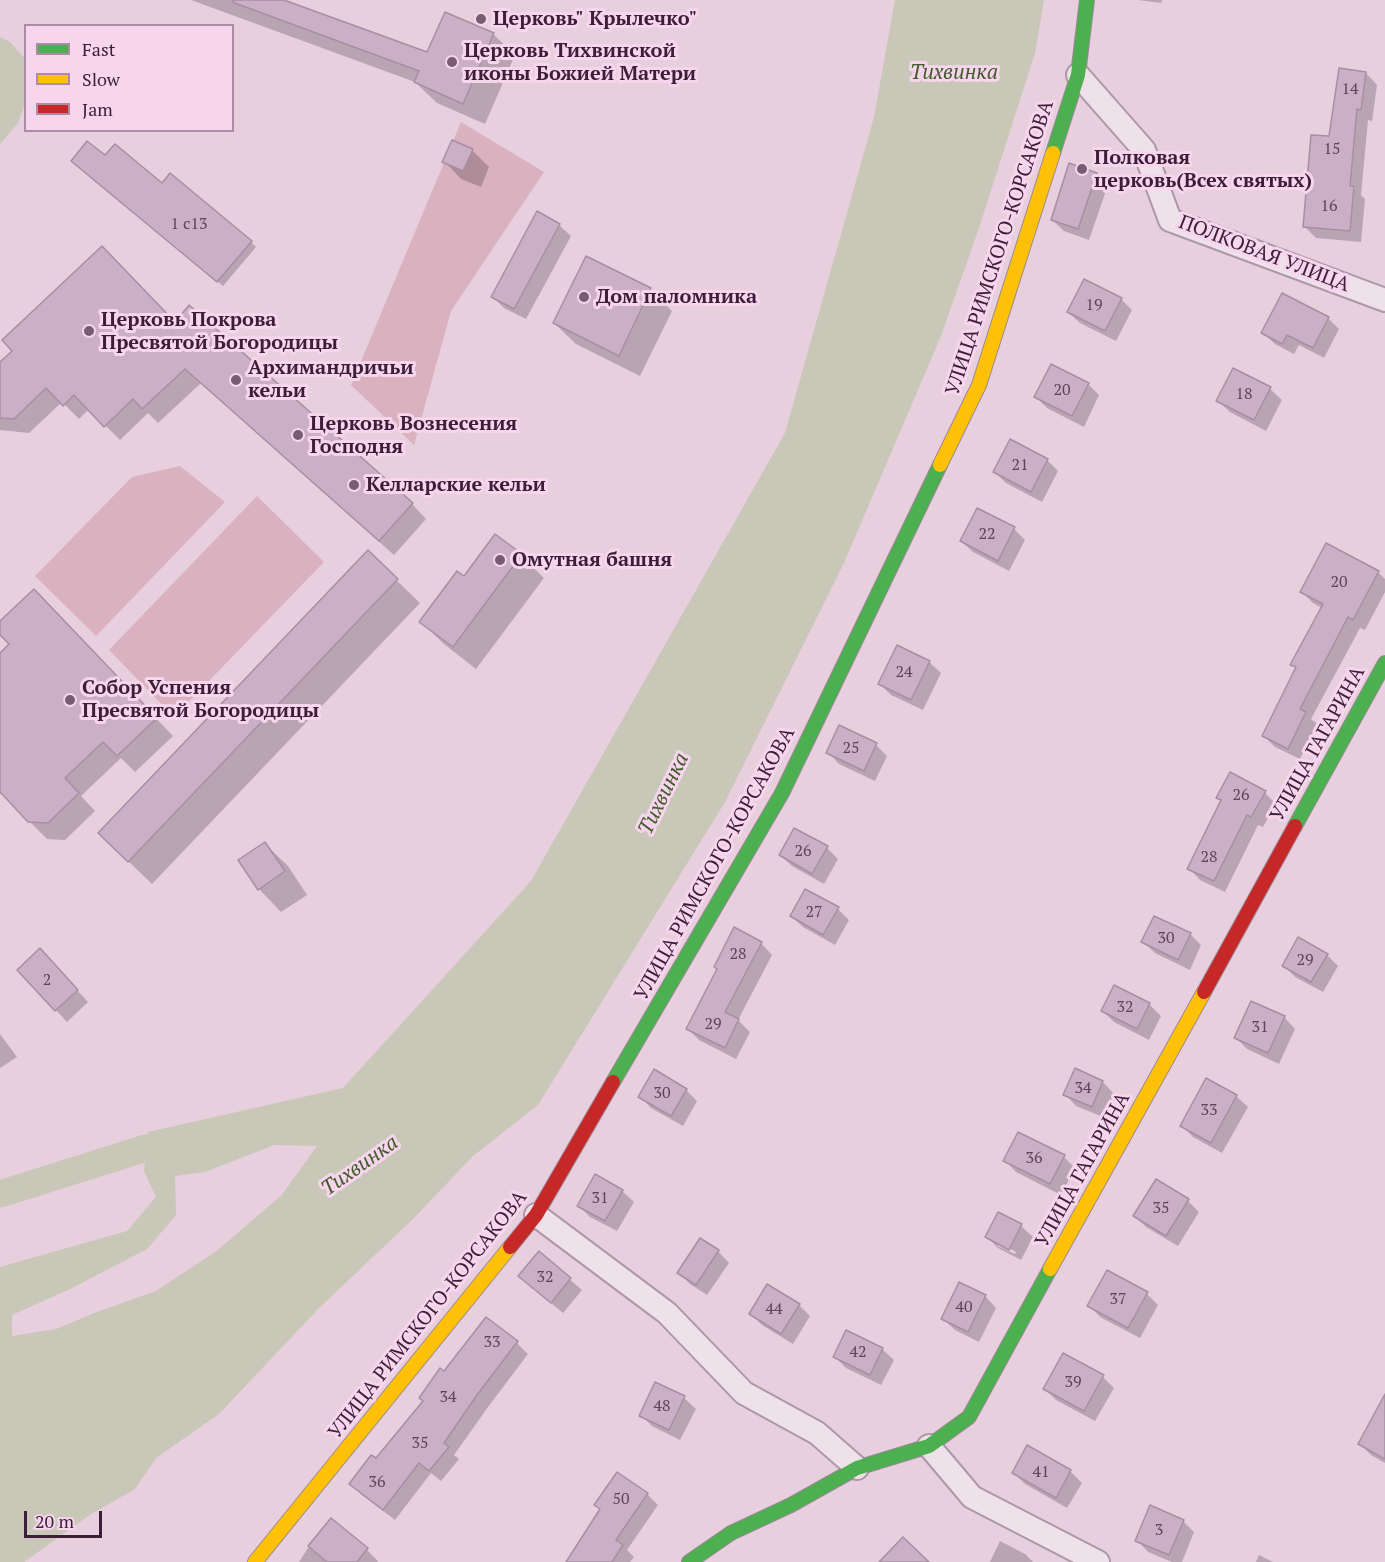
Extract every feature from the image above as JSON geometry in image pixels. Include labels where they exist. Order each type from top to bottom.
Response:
[{"type":"street","name":"УЛИЦА РИМСКОГО-КОРСАКОВА","points":[[255,1562],[536,1215],[782,793],[979,386],[1078,75],[1087,0]]},
{"type":"street","name":"ПОЛКОВАЯ УЛИЦА","points":[[1078,75],[1144,150],[1170,219],[1385,300]]},
{"type":"street","name":"УЛИЦА ГАГАРИНА","points":[[689,1562],[731,1533],[791,1505],[857,1468],[929,1446],[969,1417],[1385,663]]},
{"type":"street","points":[[536,1215],[667,1313],[744,1393],[817,1433],[857,1468]]},
{"type":"street","points":[[929,1446],[972,1497],[1098,1562]]},
{"type":"shaded area","points":[[461,122],[544,172],[451,311],[414,445],[351,385]]},
{"type":"shaded area","points":[[180,466],[225,502],[96,636],[35,576],[132,477]]},
{"type":"shaded area","points":[[257,496],[324,562],[174,717],[109,650]]},
{"type":"water","name":"Тихвинка","points":[[895,0],[1044,0],[1035,53],[978,231],[941,336],[844,563],[725,802],[538,1105],[473,1156],[413,1219],[318,1309],[219,1414],[156,1458],[135,1489],[91,1514],[24,1562],[0,1562],[0,1267],[127,1231],[156,1197],[144,1171],[148,1132],[343,1088],[531,881],[785,433],[874,117]],"holes":[[[274,1145],[317,1146],[281,1196],[215,1252],[156,1291],[56,1329],[12,1336],[12,1315],[70,1289],[147,1249],[176,1215],[175,1176],[205,1172]]]},
{"type":"water","points":[[0,37],[10,42],[24,58],[24,107],[18,123],[0,144]]},
{"type":"building","points":[[233,0],[284,0],[427,52],[445,12],[494,33],[463,104],[414,82],[419,71],[232,2]]},
{"type":"building","points":[[1339,68],[1366,72],[1361,110],[1357,109],[1350,186],[1354,186],[1350,231],[1303,227],[1311,135],[1329,136]]},
{"type":"building","points":[[452,140],[473,149],[463,171],[442,162]]},
{"type":"building","points":[[87,141],[105,155],[115,144],[162,183],[170,173],[252,241],[217,282],[71,161]]},
{"type":"building","points":[[1069,163],[1097,173],[1078,229],[1051,220]]},
{"type":"building","points":[[537,211],[560,224],[514,309],[491,297]]},
{"type":"building","points":[[102,246],[175,322],[189,305],[413,503],[379,541],[185,369],[142,409],[133,399],[104,427],[74,395],[63,406],[46,388],[14,419],[0,418],[0,362],[12,351],[2,340]]},
{"type":"building","points":[[586,256],[651,288],[619,356],[553,323]]},
{"type":"building","points":[[1084,279],[1122,298],[1105,331],[1067,312]]},
{"type":"building","points":[[1282,293],[1329,317],[1313,348],[1287,335],[1282,344],[1261,333]]},
{"type":"building","points":[[1051,364],[1089,383],[1072,416],[1034,397]]},
{"type":"building","points":[[1233,368],[1271,387],[1254,420],[1216,401]]},
{"type":"building","points":[[1010,439],[1048,459],[1031,492],[993,472]]},
{"type":"building","points":[[977,508],[1015,527],[998,561],[960,541]]},
{"type":"building","points":[[495,534],[522,554],[453,647],[419,622],[457,571],[464,576]]},
{"type":"building","points":[[1326,543],[1379,571],[1353,620],[1348,617],[1300,709],[1306,712],[1288,749],[1262,736],[1296,667],[1290,665],[1323,604],[1300,592]]},
{"type":"building","points":[[368,550],[398,579],[128,862],[98,833]]},
{"type":"building","name":"Собор Успения Пресвятой Богородицы","points":[[34,589],[157,718],[117,756],[103,742],[65,778],[79,793],[48,823],[28,822],[0,792],[0,653],[9,644],[0,635],[0,621]]},
{"type":"building","points":[[897,645],[930,661],[911,700],[878,684]]},
{"type":"building","points":[[839,725],[877,743],[864,771],[826,753]]},
{"type":"building","points":[[1230,772],[1266,791],[1251,817],[1247,815],[1214,881],[1187,869],[1221,800],[1216,798]]},
{"type":"building","points":[[794,828],[828,846],[812,874],[779,855]]},
{"type":"building","points":[[265,842],[285,871],[258,890],[238,860]]},
{"type":"building","points":[[805,889],[839,907],[823,935],[790,916]]},
{"type":"building","points":[[1154,916],[1191,933],[1178,960],[1141,942]]},
{"type":"building","points":[[734,927],[762,942],[725,1012],[739,1019],[725,1048],[686,1029],[717,969],[714,967]]},
{"type":"building","points":[[1298,937],[1328,954],[1311,982],[1282,966]]},
{"type":"building","points":[[40,948],[78,990],[55,1011],[17,970]]},
{"type":"building","points":[[1114,985],[1150,1003],[1137,1029],[1101,1011]]},
{"type":"building","points":[[1251,1001],[1285,1016],[1268,1053],[1234,1038]]},
{"type":"building","points":[[1075,1068],[1103,1081],[1092,1107],[1063,1095]]},
{"type":"building","points":[[654,1069],[687,1089],[671,1116],[638,1097]]},
{"type":"building","points":[[1206,1078],[1237,1095],[1211,1143],[1180,1126]]},
{"type":"building","points":[[1018,1132],[1065,1155],[1050,1184],[1003,1161]]},
{"type":"building","points":[[595,1174],[623,1190],[605,1221],[577,1206]]},
{"type":"building","points":[[1156,1179],[1189,1199],[1166,1236],[1133,1216]]},
{"type":"building","points":[[998,1212],[1022,1224],[1009,1250],[985,1237]]},
{"type":"building","points":[[700,1238],[719,1250],[696,1285],[677,1273]]},
{"type":"building","points":[[539,1251],[571,1278],[551,1303],[518,1276]]},
{"type":"building","points":[[1107,1270],[1148,1292],[1128,1328],[1087,1306]]},
{"type":"building","points":[[959,1282],[986,1295],[968,1332],[941,1319]]},
{"type":"building","points":[[767,1284],[800,1304],[781,1334],[749,1314]]},
{"type":"building","points":[[486,1317],[518,1341],[444,1443],[449,1447],[429,1471],[419,1463],[383,1510],[349,1484],[371,1455],[376,1458],[423,1401],[419,1398],[440,1368],[444,1371]]},
{"type":"building","points":[[846,1330],[883,1348],[870,1375],[833,1357]]},
{"type":"building","points":[[1063,1353],[1104,1375],[1084,1411],[1043,1389]]},
{"type":"building","points":[[655,1382],[685,1396],[669,1430],[639,1416]]},
{"type":"building","points":[[1385,1394],[1385,1459],[1358,1444]]},
{"type":"building","points":[[1027,1445],[1071,1470],[1056,1498],[1012,1473]]},
{"type":"building","points":[[617,1472],[648,1493],[616,1540],[623,1545],[612,1562],[566,1562],[600,1509],[594,1505]]},
{"type":"building","points":[[1150,1505],[1184,1520],[1169,1555],[1135,1541]]},
{"type":"building","points":[[331,1518],[368,1548],[357,1562],[327,1562],[308,1546]]},
{"type":"building","points":[[903,1537],[929,1562],[879,1562]]},
{"type":"waterway","points":[[0,1194],[146,1148]]},
{"type":"traffic: fast","points":[[1053,153],[1078,75],[1087,0]]},
{"type":"traffic: fast","points":[[613,1082],[782,793],[940,465]]},
{"type":"traffic: fast","points":[[1295,826],[1385,663]]},
{"type":"traffic: fast","points":[[689,1562],[731,1533],[791,1505],[857,1468],[929,1446],[969,1417],[1050,1269]]},
{"type":"traffic: slow","points":[[940,465],[979,385],[1053,153]]},
{"type":"traffic: slow","points":[[1050,1269],[1204,992]]},
{"type":"traffic: slow","points":[[255,1562],[510,1247]]},
{"type":"traffic: jam","points":[[1204,992],[1295,826]]},
{"type":"traffic: jam","points":[[510,1247],[536,1215],[613,1082]]},
{"type":"place","name":"Церковь\" Крылечко\"","points":[[481,19]]},
{"type":"place","name":"Церковь Тихвинской иконы Божией Матери","points":[[452,62]]},
{"type":"place","name":"Полковая церковь(Всех святых)","points":[[1082,169]]},
{"type":"place","name":"Дом паломника","points":[[584,297]]},
{"type":"place","name":"Церковь Покрова Пресвятой Богородицы","points":[[89,331]]},
{"type":"place","name":"Архимандричьи кельи","points":[[236,380]]},
{"type":"place","name":"Церковь Вознесения Господня","points":[[298,435]]},
{"type":"place","name":"Келларские кельи","points":[[354,485]]},
{"type":"place","name":"Омутная башня","points":[[500,560]]},
{"type":"place","name":"Собор Успения Пресвятой Богородицы","points":[[70,700]]}]
